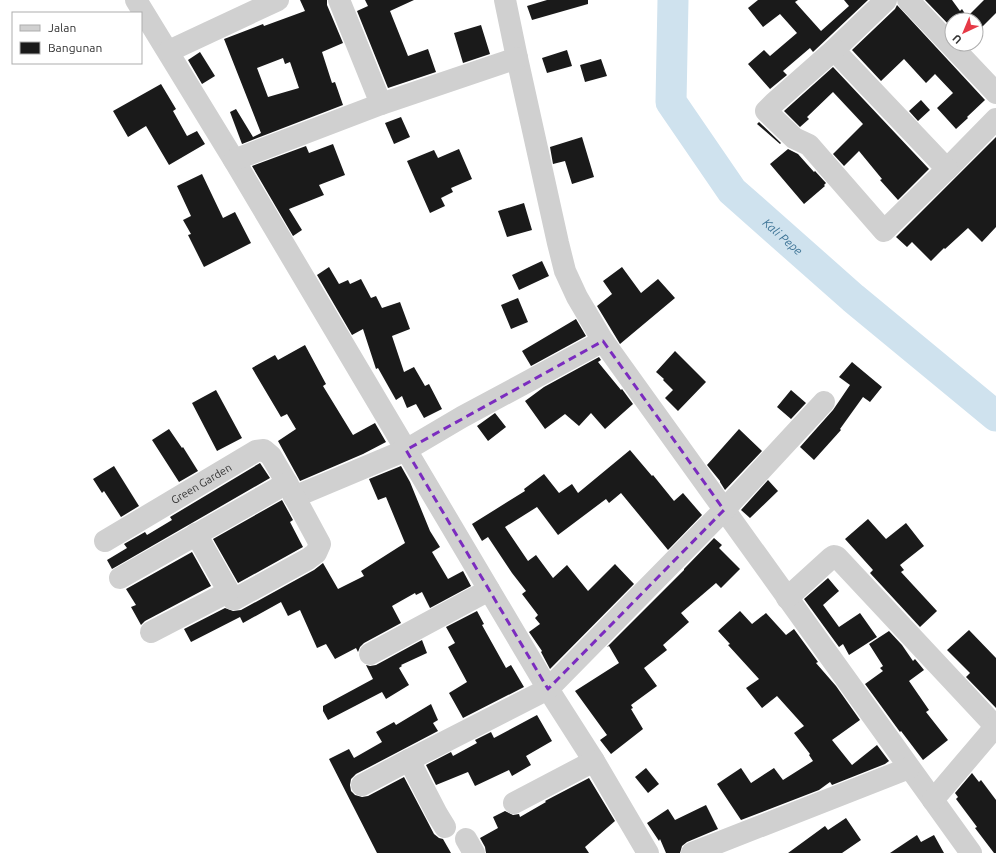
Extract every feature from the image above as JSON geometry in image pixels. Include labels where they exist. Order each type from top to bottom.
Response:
[{"type":"street","points":[[136,0],[169,51],[548,689],[594,761],[648,853]]},
{"type":"street","points":[[169,51],[278,0]]},
{"type":"street","points":[[340,0],[381,104]]},
{"type":"street","points":[[506,0],[517,58],[566,271],[578,297],[602,341],[971,853]]},
{"type":"street","points":[[886,0],[766,112],[794,138],[809,145],[884,231],[996,119]]},
{"type":"street","points":[[908,0],[996,93]]},
{"type":"street","points":[[834,50],[947,169]]},
{"type":"street","points":[[234,160],[381,104],[517,58]]},
{"type":"street","points":[[120,578],[196,534],[291,490],[406,450],[462,417],[602,341]]},
{"type":"street","points":[[362,785],[548,689],[724,510],[824,402]]},
{"type":"street","name":"Green Garden","points":[[106,541],[256,451],[264,450],[271,456],[320,544],[316,553],[308,559],[235,599],[230,597],[228,592]]},
{"type":"street","points":[[151,632],[228,592],[196,534]]},
{"type":"street","points":[[787,598],[831,558],[834,556],[837,557],[996,727],[933,800]]},
{"type":"street","points":[[370,654],[489,590]]},
{"type":"street","points":[[409,760],[437,814],[445,826]]},
{"type":"street","points":[[514,803],[594,761]]},
{"type":"street","points":[[692,853],[909,768]]},
{"type":"highlighted area","points":[[603,341],[724,510],[548,689],[406,450]]},
{"type":"building","points":[[300,0],[327,0],[327,5],[343,43],[322,52],[332,83],[335,82],[343,105],[242,144],[230,112],[236,109],[253,137],[261,133],[224,39],[263,24],[264,26],[305,11]],"holes":[[[283,58],[285,64],[290,62],[299,88],[268,97],[257,68]]]},
{"type":"building","points":[[365,0],[414,0],[390,11],[408,56],[428,49],[436,72],[388,88],[357,11],[368,6]]},
{"type":"building","points":[[547,0],[588,0],[588,4],[532,20],[527,6]]},
{"type":"building","points":[[758,0],[798,0],[795,2],[821,31],[849,6],[844,0],[868,0],[813,52],[810,48],[783,71],[787,75],[770,89],[748,64],[764,50],[770,56],[797,33],[780,14],[763,27],[748,8]]},
{"type":"building","points":[[925,0],[952,0],[960,11],[962,9],[964,12],[944,12],[944,20]]},
{"type":"building","points":[[984,0],[996,0],[996,13],[984,25],[984,12],[972,12]]},
{"type":"building","points":[[897,5],[985,100],[956,129],[937,108],[953,93],[935,74],[926,83],[904,59],[881,81],[852,50],[895,9]]},
{"type":"building","points":[[481,25],[490,54],[463,63],[454,33]]},
{"type":"building","points":[[567,50],[572,66],[547,73],[542,58]]},
{"type":"building","points":[[200,52],[215,76],[202,84],[188,60]]},
{"type":"building","points":[[601,59],[607,76],[585,82],[580,65]]},
{"type":"building","points":[[833,67],[929,169],[898,200],[880,180],[882,179],[859,151],[844,166],[833,154],[863,124],[833,92],[807,117],[809,119],[800,127],[784,111]]},
{"type":"building","points":[[161,84],[176,109],[173,111],[187,136],[197,131],[205,144],[169,165],[146,126],[128,137],[113,111]]},
{"type":"building","points":[[921,100],[930,110],[918,121],[909,111]]},
{"type":"building","points":[[401,117],[410,137],[394,144],[385,123]]},
{"type":"building","points":[[759,122],[781,143],[780,144],[757,124]]},
{"type":"building","points":[[582,137],[594,177],[572,184],[565,161],[553,164],[550,147]]},
{"type":"building","points":[[996,137],[996,227],[982,242],[968,228],[931,261],[912,242],[907,247],[896,237]]},
{"type":"building","points":[[333,144],[345,175],[319,185],[324,195],[289,209],[302,230],[293,236],[252,166],[306,146],[309,153]]},
{"type":"building","points":[[459,149],[472,179],[451,188],[453,192],[441,198],[445,206],[430,213],[407,161],[434,150],[438,158]]},
{"type":"building","points":[[788,149],[798,154],[826,183],[824,185],[825,186],[804,204],[770,164]]},
{"type":"building","points":[[202,174],[223,218],[235,212],[251,243],[204,267],[188,235],[191,234],[183,220],[191,216],[177,186]]},
{"type":"building","points":[[524,203],[532,230],[507,237],[498,211]]},
{"type":"building","points":[[542,261],[549,276],[519,290],[512,275]]},
{"type":"building","points":[[329,267],[339,284],[348,280],[350,284],[361,279],[371,298],[376,296],[382,308],[400,302],[410,329],[392,336],[404,372],[414,367],[425,386],[429,384],[442,409],[424,418],[416,404],[407,408],[402,396],[396,400],[378,368],[376,369],[363,329],[352,335],[317,275]]},
{"type":"building","points":[[622,267],[641,293],[658,279],[675,298],[620,344],[597,306],[612,294],[603,281]]},
{"type":"building","points":[[518,298],[528,322],[511,329],[501,305]]},
{"type":"building","points":[[576,319],[586,336],[531,366],[522,351]]},
{"type":"building","points":[[305,345],[326,384],[323,386],[353,435],[375,423],[386,442],[363,454],[300,481],[278,441],[296,429],[287,414],[281,417],[252,368],[275,355],[278,360]]},
{"type":"building","points":[[675,351],[706,382],[678,411],[665,398],[673,390],[656,372]]},
{"type":"building","points":[[599,357],[601,360],[598,362],[633,404],[605,429],[591,413],[579,426],[565,414],[545,429],[525,401],[544,387]]},
{"type":"building","points":[[852,362],[882,387],[870,402],[863,397],[840,429],[841,430],[814,460],[800,447],[833,410],[850,385],[839,377]]},
{"type":"building","points":[[216,390],[242,438],[217,451],[192,403]]},
{"type":"building","points":[[791,390],[806,403],[791,419],[777,407]]},
{"type":"building","points":[[495,413],[506,427],[488,441],[477,426]]},
{"type":"building","points":[[169,429],[182,448],[183,447],[198,471],[179,482],[152,440]]},
{"type":"building","points":[[739,429],[762,451],[725,490],[720,481],[707,465]]},
{"type":"building","points":[[630,450],[674,501],[683,493],[702,515],[668,550],[621,493],[609,503],[606,499],[558,535],[537,507],[505,527],[528,561],[536,555],[553,578],[567,565],[588,591],[615,564],[634,584],[550,669],[541,652],[542,651],[529,632],[540,624],[535,618],[538,615],[522,594],[526,591],[488,537],[482,541],[472,524],[525,491],[524,489],[544,474],[559,493],[572,484],[578,493]]},
{"type":"building","points":[[260,463],[270,478],[112,569],[107,560],[127,548],[124,544],[145,532],[147,535],[172,520],[170,517]]},
{"type":"building","points":[[114,466],[139,506],[121,517],[104,491],[102,493],[93,479]]},
{"type":"building","points":[[401,466],[410,482],[430,531],[440,547],[432,552],[448,579],[463,571],[471,586],[430,608],[422,592],[416,595],[415,593],[392,606],[401,623],[364,643],[358,652],[356,648],[335,659],[326,644],[317,648],[300,610],[288,616],[281,602],[243,623],[240,617],[191,642],[184,629],[225,608],[233,611],[241,610],[314,570],[323,563],[338,589],[364,576],[361,571],[405,543],[386,497],[378,500],[369,479]]},
{"type":"building","points":[[768,480],[778,491],[750,518],[741,510]]},
{"type":"building","points":[[282,500],[293,520],[290,522],[303,547],[238,583],[213,539]]},
{"type":"building","points":[[868,519],[886,539],[906,523],[924,546],[900,565],[904,570],[901,572],[937,611],[920,627],[870,573],[873,570],[845,539]]},
{"type":"building","points":[[714,538],[722,545],[719,548],[740,569],[721,588],[716,583],[681,613],[689,622],[663,645],[667,650],[644,668],[657,686],[631,705],[633,708],[631,709],[643,729],[611,754],[600,740],[607,735],[575,691],[619,663],[609,646],[607,647]]},
{"type":"building","points":[[192,552],[211,586],[145,621],[141,625],[131,607],[136,605],[126,589]]},
{"type":"building","points":[[828,578],[839,591],[823,605],[839,627],[860,613],[877,637],[849,655],[843,644],[839,647],[804,599]]},
{"type":"building","points":[[477,611],[484,624],[482,625],[506,668],[511,665],[524,687],[463,718],[449,693],[467,682],[448,647],[455,643],[446,627]]},
{"type":"building","points":[[740,611],[752,624],[766,613],[786,635],[794,629],[818,662],[816,663],[836,686],[860,720],[832,740],[852,765],[877,745],[889,761],[885,764],[832,785],[830,782],[819,790],[741,820],[717,784],[741,768],[751,783],[774,768],[783,780],[813,761],[809,755],[810,754],[794,733],[804,726],[777,696],[762,708],[746,688],[759,679],[728,645],[730,644],[718,631]]},
{"type":"building","points":[[969,630],[996,658],[996,708],[966,677],[970,673],[947,650]]},
{"type":"building","points":[[889,631],[902,645],[913,661],[915,659],[924,670],[909,681],[929,710],[926,712],[948,740],[923,760],[901,731],[900,732],[865,684],[883,671],[880,668],[883,666],[869,644]]},
{"type":"building","points":[[422,640],[427,653],[401,665],[402,666],[399,668],[409,685],[386,699],[382,692],[328,720],[323,711],[323,706],[373,679],[366,665],[376,665]]},
{"type":"building","points":[[431,704],[438,720],[433,723],[438,731],[356,774],[351,779],[350,785],[351,791],[355,795],[362,797],[368,796],[404,777],[434,834],[443,839],[451,853],[377,853],[329,759],[349,749],[354,758],[382,742],[376,732],[394,722],[396,725]]},
{"type":"building","points":[[537,715],[552,741],[526,756],[531,765],[512,776],[509,770],[475,786],[468,772],[436,785],[426,765],[451,752],[453,756],[477,743],[475,740],[491,732],[494,738]]},
{"type":"building","points":[[646,768],[659,784],[648,793],[635,777]]},
{"type":"building","points":[[972,773],[979,782],[981,780],[996,800],[996,853],[994,853],[975,828],[977,827],[956,799],[958,797],[955,793]]},
{"type":"building","points":[[589,778],[615,821],[585,847],[589,853],[486,853],[485,847],[480,838],[498,828],[493,817],[505,811],[513,815],[519,814],[520,817],[546,802],[545,801]]},
{"type":"building","points":[[706,805],[718,829],[687,842],[682,846],[680,853],[666,853],[660,839],[659,841],[647,823],[668,809],[675,820]]},
{"type":"building","points":[[846,818],[861,840],[842,853],[788,853],[825,826],[828,830]]},
{"type":"building","points":[[917,835],[921,842],[934,835],[944,853],[890,853]]},
{"type":"waterway","name":"Kali Pepe","points":[[673,0],[671,102],[732,191],[853,298],[996,416]]}]
